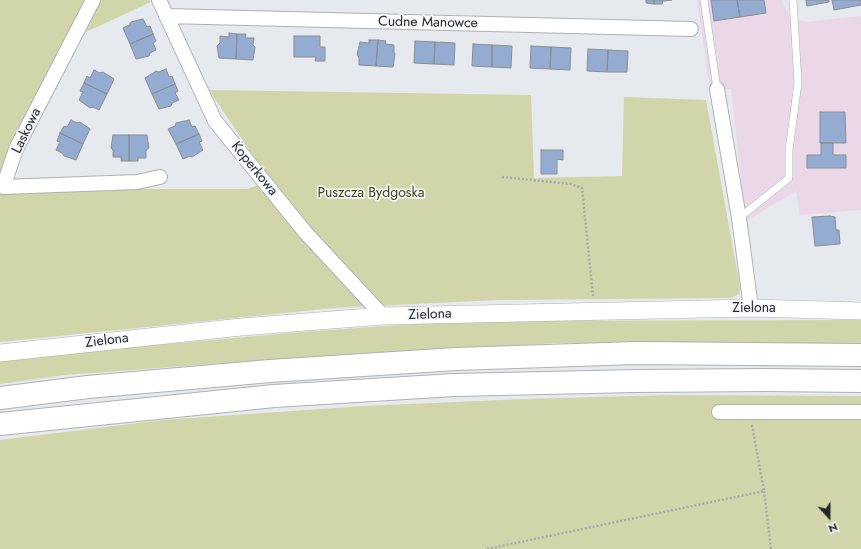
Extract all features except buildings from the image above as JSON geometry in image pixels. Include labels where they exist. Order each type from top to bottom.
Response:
[{"type":"highway","points":[[0,398],[88,387],[270,371],[456,359],[636,353],[861,355]]},
{"type":"highway","points":[[0,424],[274,396],[454,385],[659,381],[861,381]]},
{"type":"street","name":"Laskowa","points":[[93,0],[16,149],[3,187],[137,182],[160,177]]},
{"type":"street","name":"Koperkowa","points":[[159,0],[214,121],[305,232],[383,316]]},
{"type":"street","name":"Cudne Manowce","points":[[166,16],[691,29]]},
{"type":"street","points":[[717,89],[739,218],[750,308]]},
{"type":"street","name":"Zielona","points":[[0,353],[233,328],[383,316],[750,308],[861,311]]},
{"type":"street","points":[[719,412],[861,412]]},
{"type":"lane","points":[[704,0],[717,89]]},
{"type":"lane","points":[[739,218],[789,178],[789,150],[798,83],[793,0]]},
{"type":"path","points":[[502,177],[571,184],[582,188],[595,311]]},
{"type":"path","points":[[750,412],[764,491],[771,549]]},
{"type":"path","points":[[487,549],[764,491]]},
{"type":"shaded area","points":[[697,0],[781,0],[790,17],[806,22],[861,16],[861,210],[800,215],[796,191],[746,221],[731,89],[710,89]]},
{"type":"green space","name":"Puszcza Bydgoska","points":[[0,0],[88,0],[1,189],[247,189],[270,181],[209,90],[531,95],[534,178],[622,176],[624,97],[706,100],[740,287],[739,294],[731,298],[498,300],[333,308],[0,342]]},
{"type":"green space","points":[[101,0],[150,0],[151,2],[86,32]]},
{"type":"green space","points":[[861,320],[861,344],[559,343],[305,357],[65,375],[0,384],[0,359],[301,332],[459,321]]},
{"type":"green space","points":[[669,395],[861,396],[861,549],[0,549],[0,440],[163,420],[364,406],[524,399]]}]
